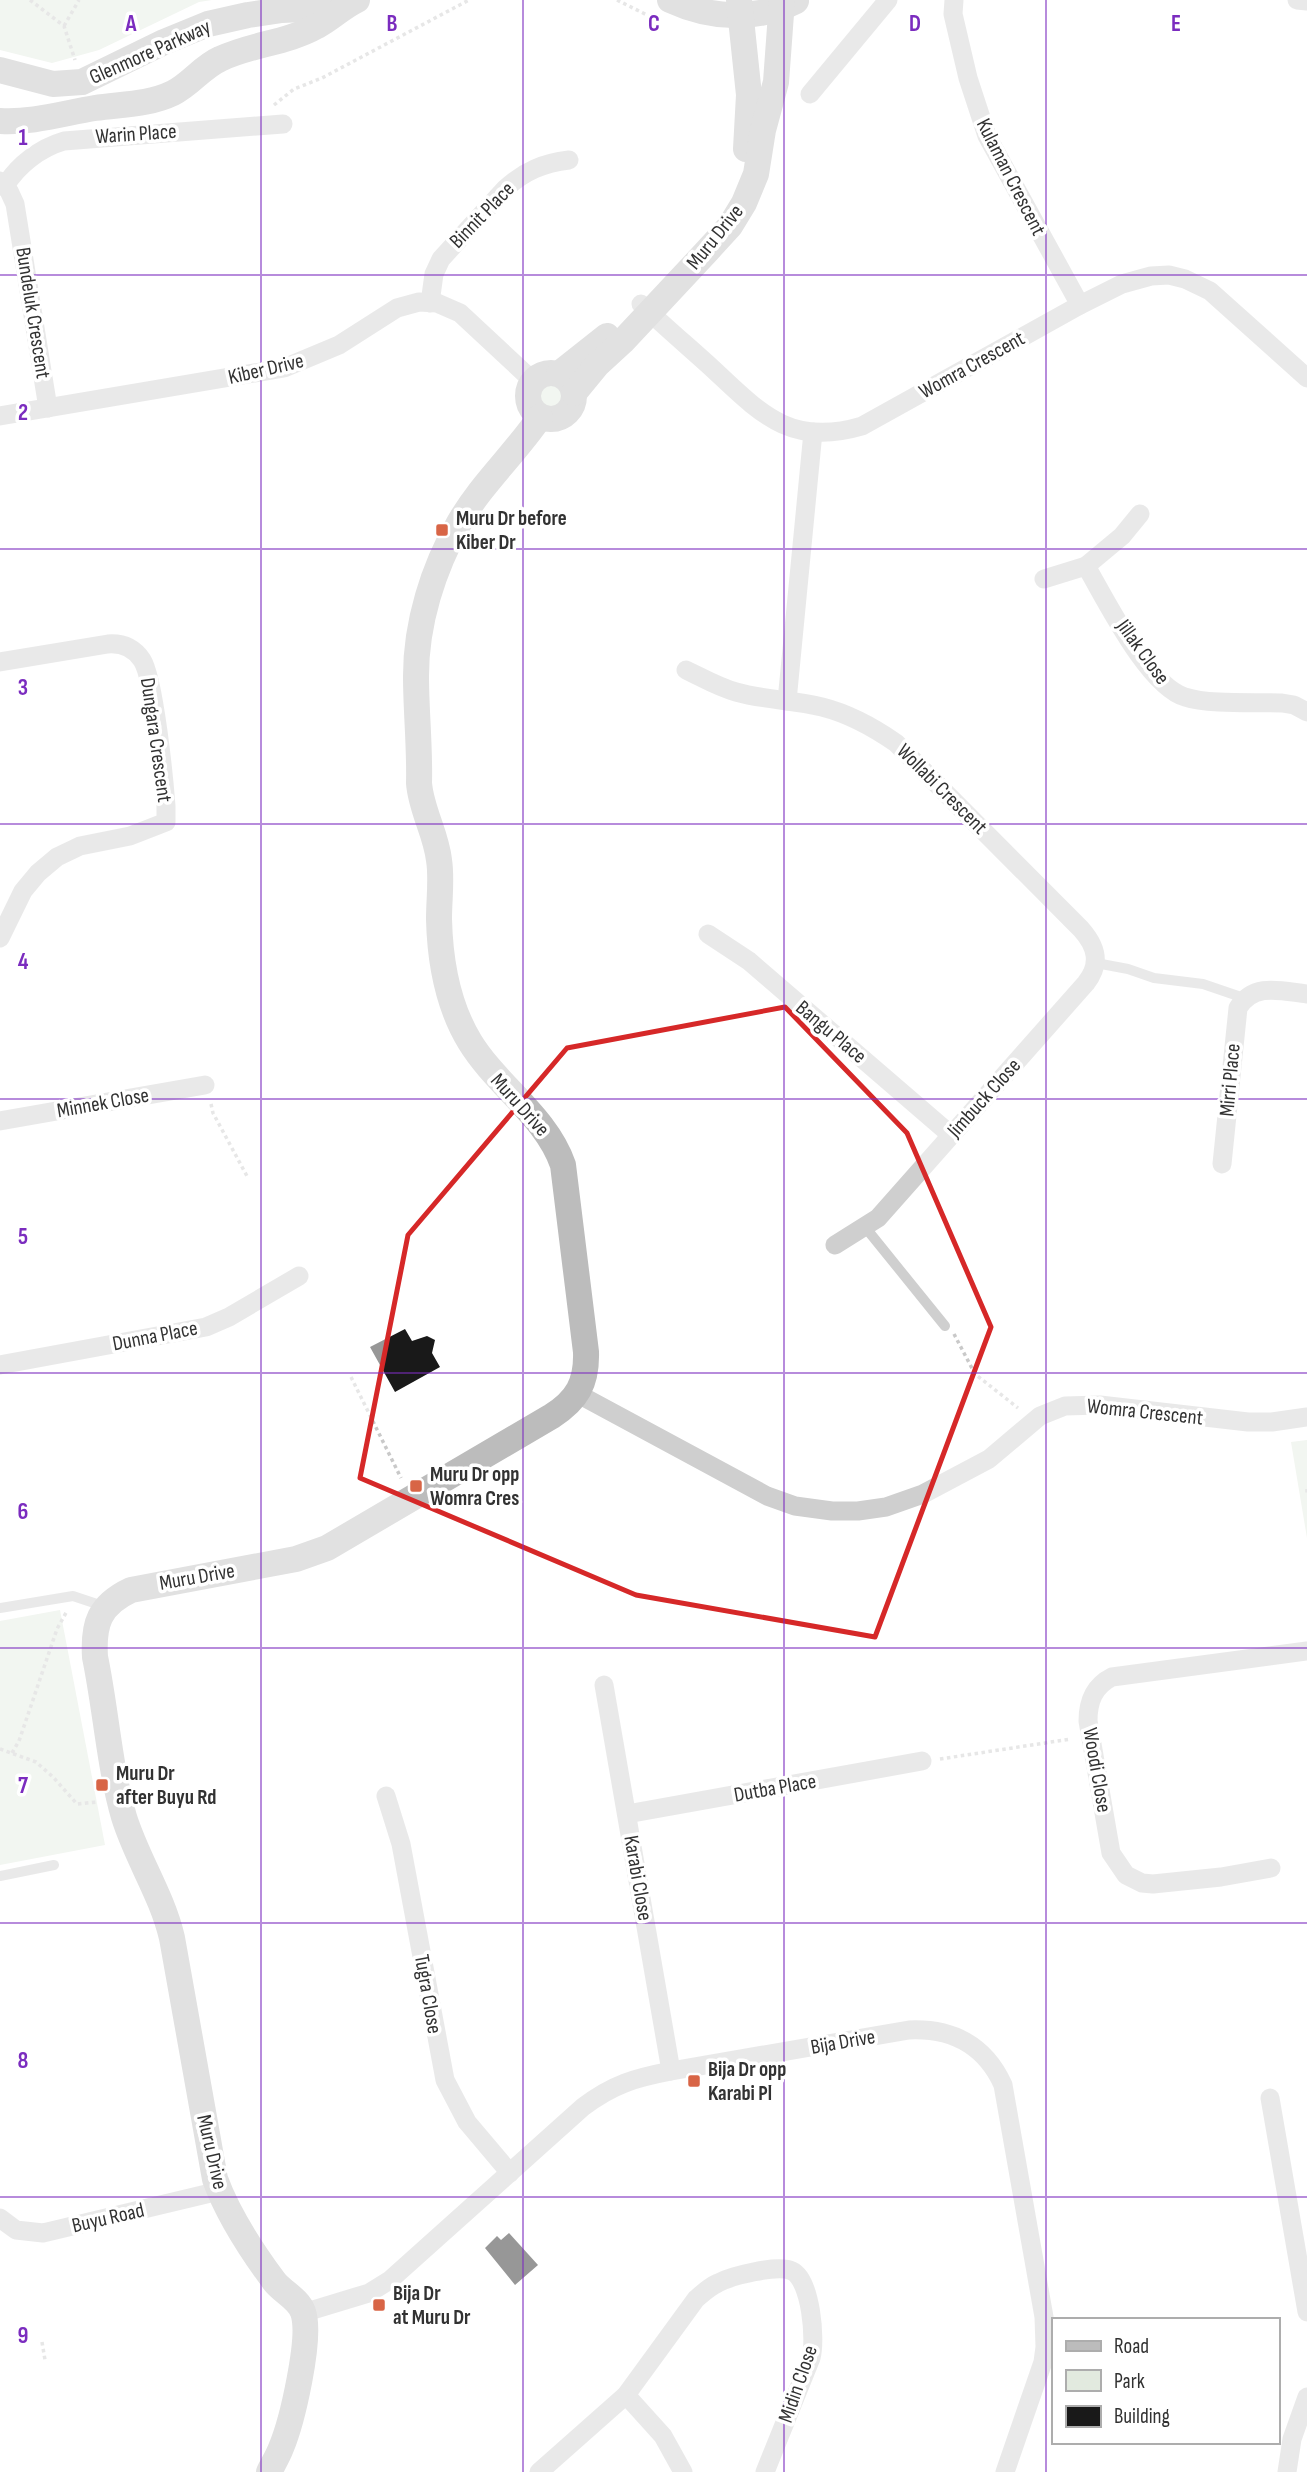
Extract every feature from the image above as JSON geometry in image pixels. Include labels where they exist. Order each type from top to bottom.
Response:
[{"type":"street","points":[[670,0],[705,13],[740,7],[756,15],[788,3]]},
{"type":"street","points":[[810,94],[888,0]]},
{"type":"street","name":"Kulaman Crescent","points":[[954,0],[953,14],[968,78],[987,136],[1080,305]]},
{"type":"street","points":[[1297,0],[1307,1]]},
{"type":"street","name":"Glenmore Parkway","points":[[0,70],[53,84],[82,82],[208,24],[271,12],[350,3]]},
{"type":"street","name":"Glenmore Parkway","points":[[0,121],[36,119],[152,100],[185,87],[217,60],[317,26],[350,3]]},
{"type":"street","name":"Muru Drive","points":[[555,383],[613,331],[645,308],[730,226],[756,174],[763,130],[776,82],[788,3]]},
{"type":"street","name":"Muru Drive","points":[[645,308],[716,220],[739,181],[746,146],[749,104],[740,7]]},
{"type":"street","name":"Warin Place","points":[[3,184],[36,154],[64,141],[277,124]]},
{"type":"street","name":"Binnit Place","points":[[430,303],[434,274],[441,258],[505,189],[515,179],[538,167],[569,160]]},
{"type":"street","name":"Bundeluk Crescent","points":[[3,184],[15,204],[48,408]]},
{"type":"street","name":"Womra Crescent","points":[[645,308],[761,413],[791,428],[813,432],[843,431],[862,426],[1080,305],[1134,279],[1160,275],[1185,279],[1210,291],[1307,378]]},
{"type":"street","name":"Kiber Drive","points":[[0,416],[284,368],[339,345],[397,308],[411,303],[430,303],[449,307],[460,313],[555,383]]},
{"type":"street","points":[[555,383],[574,401],[567,413],[554,420],[540,417],[527,400],[529,387],[555,383]]},
{"type":"street","name":"Muru Drive","points":[[303,2313],[299,2305],[271,2277],[219,2191],[212,2169],[170,1927],[120,1802],[95,1657],[94,1634],[106,1607],[121,1594],[140,1587],[286,1562],[317,1552],[552,1416],[578,1394],[585,1376],[586,1352],[565,1176],[558,1150],[551,1138],[488,1069],[468,1039],[455,1010],[445,976],[441,948],[439,858],[420,797],[419,783],[416,667],[428,596],[443,555],[474,499],[524,441],[540,417]]},
{"type":"street","points":[[787,701],[813,432]]},
{"type":"street","points":[[1044,579],[1086,566],[1122,536],[1140,514]]},
{"type":"street","name":"Jillak Close","points":[[1086,566],[1150,670],[1172,691],[1189,699],[1282,703],[1294,705],[1307,712]]},
{"type":"street","name":"Dungara Crescent","points":[[0,662],[108,644],[145,650],[164,787],[166,822],[130,836],[80,846],[57,857],[38,873],[23,891],[0,938]]},
{"type":"street","name":"Wollabi Crescent","points":[[687,670],[719,687],[739,693],[823,707],[859,720],[896,743],[1081,929],[1095,949],[1096,963]]},
{"type":"street","name":"Bangu Place","points":[[708,934],[749,961],[951,1135]]},
{"type":"street","name":"Jimbuck Close","points":[[835,1245],[878,1218],[1086,983],[1096,963]]},
{"type":"street","points":[[1244,998],[1266,990],[1307,994]]},
{"type":"street","name":"Mirri Place","points":[[1222,1164],[1235,1019],[1244,998]]},
{"type":"street","name":"Minnek Close","points":[[0,1121],[205,1085]]},
{"type":"street","name":"Dunna Place","points":[[0,1365],[206,1327],[229,1317],[299,1276]]},
{"type":"street","name":"Womra Crescent","points":[[578,1394],[767,1496],[795,1506],[832,1511],[886,1507],[923,1494],[989,1459],[1029,1424],[1053,1410],[1088,1404],[1248,1422],[1307,1417]]},
{"type":"street","name":"Woodi Close","points":[[1270,1868],[1221,1877],[1153,1884],[1142,1883],[1126,1875],[1111,1853],[1088,1721],[1091,1699],[1102,1682],[1112,1677],[1307,1651]]},
{"type":"street","name":"Karabi Close","points":[[604,1685],[671,2071]]},
{"type":"street","name":"Dutba Place","points":[[627,1814],[922,1761]]},
{"type":"street","name":"Tugra Close","points":[[386,1796],[401,1844],[445,2080],[467,2122],[510,2173]]},
{"type":"street","name":"Bija Drive","points":[[303,2313],[369,2293],[380,2287],[583,2107],[605,2091],[628,2081],[671,2071],[923,2029],[954,2035],[974,2046],[989,2060],[999,2076],[1008,2103],[1045,2333],[1039,2377],[1005,2472]]},
{"type":"street","points":[[1270,2098],[1307,2312]]},
{"type":"street","name":"Buyu Road","points":[[0,2218],[16,2230],[37,2234],[219,2191]]},
{"type":"street","name":"Midin Close","points":[[539,2472],[625,2395],[696,2300],[711,2287],[731,2277],[774,2269],[793,2271],[799,2276],[805,2289],[814,2344],[811,2358],[765,2472]]},
{"type":"street","points":[[269,2472],[281,2448],[295,2399],[306,2336],[303,2313]]},
{"type":"street","points":[[625,2395],[663,2435],[683,2472]]},
{"type":"street","points":[[1287,2472],[1292,2439],[1307,2397]]},
{"type":"lane","points":[[1096,963],[1128,969],[1154,978],[1203,984],[1244,998]]},
{"type":"lane","points":[[865,1227],[945,1326]]},
{"type":"lane","points":[[0,1608],[73,1596],[106,1607]]},
{"type":"lane","points":[[0,1876],[54,1865]]},
{"type":"path","points":[[64,26],[79,0]]},
{"type":"path","points":[[277,124],[274,104],[294,89],[321,78],[469,0]]},
{"type":"path","points":[[205,1085],[213,1113],[248,1178]]},
{"type":"path","points":[[945,1326],[952,1329],[975,1374],[1016,1404],[1029,1424]]},
{"type":"path","points":[[351,1377],[403,1483]]},
{"type":"path","points":[[12,1753],[19,1741],[57,1629],[73,1596]]},
{"type":"path","points":[[922,1761],[1090,1736]]},
{"type":"path","points":[[0,1749],[36,1762],[77,1804],[120,1802]]},
{"type":"path","points":[[42,2342],[45,2360]]},
{"type":"highlighted area","points":[[785,1007],[907,1133],[991,1327],[875,1637],[636,1595],[360,1478],[408,1235],[567,1048]]},
{"type":"green space","points":[[0,0],[212,0],[199,2],[99,50],[52,63],[0,50]]},
{"type":"green space","points":[[552,381],[562,385],[566,395],[562,405],[552,409],[542,405],[538,395],[542,385]]},
{"type":"green space","points":[[1307,1440],[1307,1538],[1291,1442]]},
{"type":"green space","points":[[60,1610],[105,1845],[0,1865],[0,1621]]},
{"type":"building","points":[[405,1329],[412,1341],[427,1336],[435,1340],[432,1353],[440,1367],[395,1392],[370,1347]]},
{"type":"building","points":[[509,2233],[538,2265],[515,2285],[485,2248],[497,2236],[501,2240]]},
{"type":"place","name":"Muru Dr before Kiber Dr","points":[[442,530]]},
{"type":"place","name":"Muru Dr opp Womra Cres","points":[[416,1486]]},
{"type":"place","name":"Muru Dr after Buyu Rd","points":[[102,1785]]},
{"type":"place","name":"Bija Dr opp Karabi Pl","points":[[694,2081]]},
{"type":"place","name":"Bija Dr at Muru Dr","points":[[379,2305]]}]
